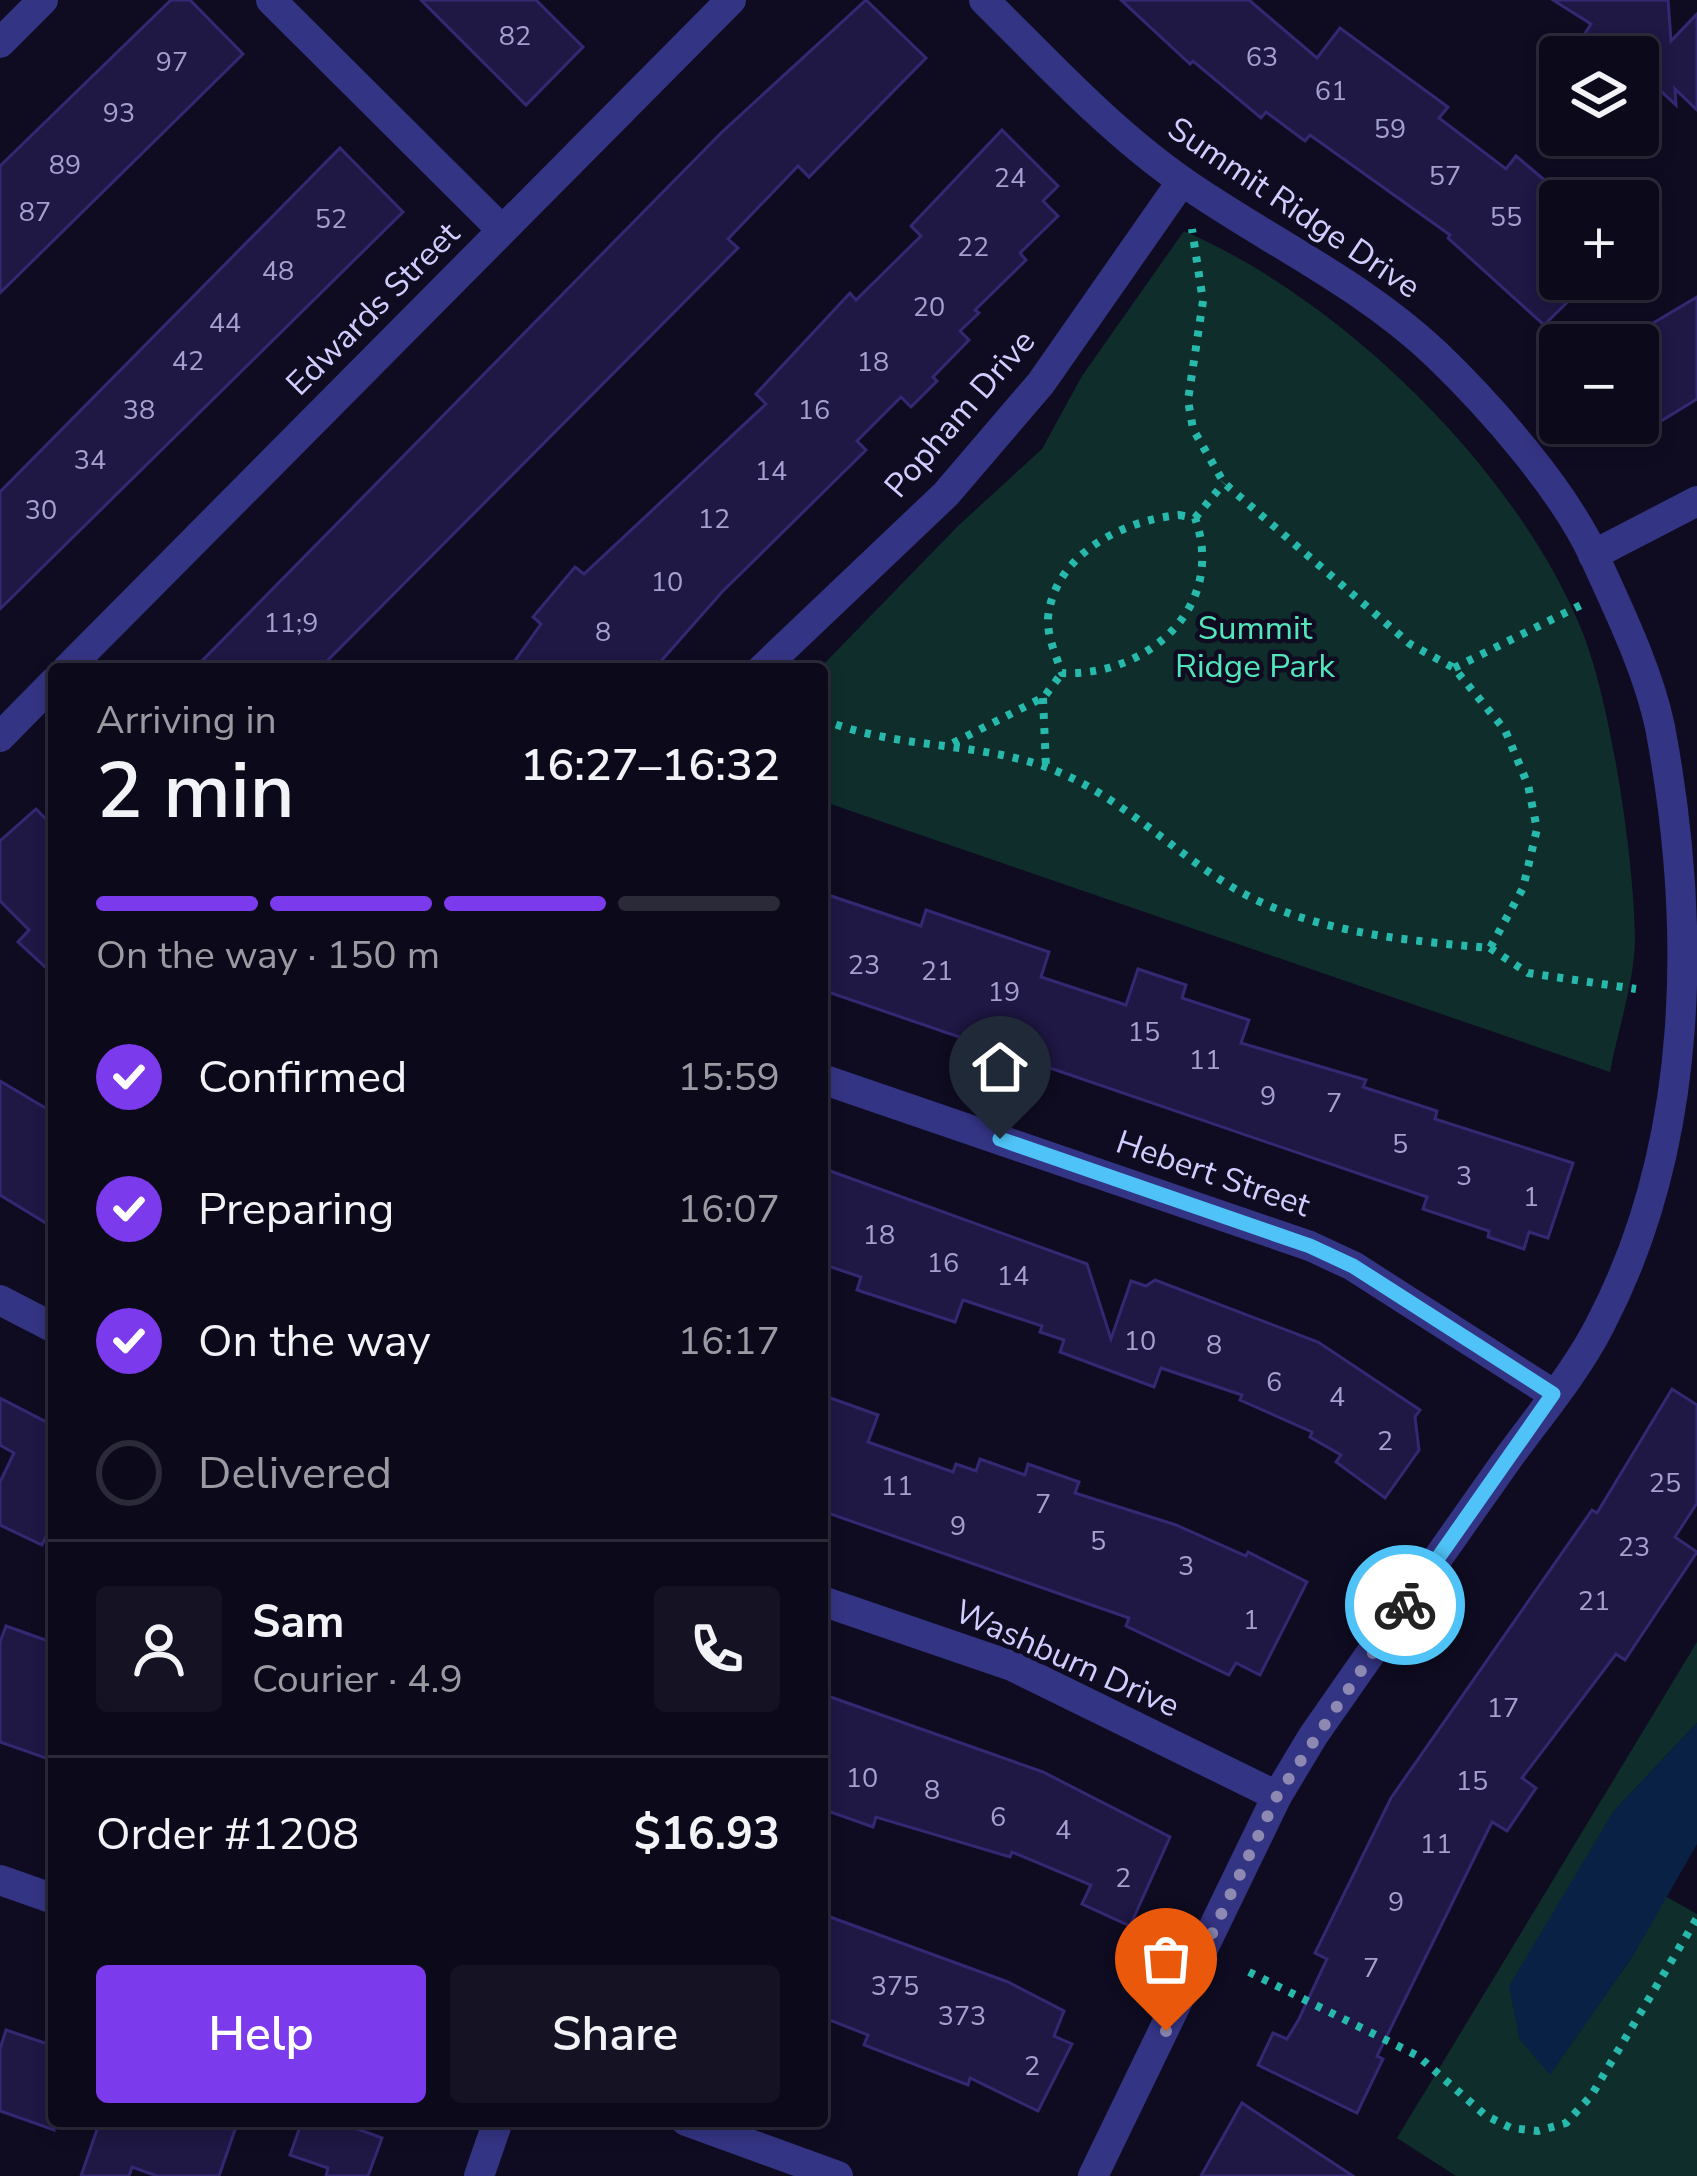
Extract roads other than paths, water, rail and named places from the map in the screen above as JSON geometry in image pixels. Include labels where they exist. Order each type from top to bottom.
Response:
[{"type":"street","points":[[0,43],[43,0]]},
{"type":"street","points":[[271,0],[502,230]]},
{"type":"street","name":"Edwards Street","points":[[78,663],[730,0]]},
{"type":"street","name":"Summit Ridge Drive","points":[[984,0],[1102,115],[1182,181],[1361,290],[1438,356],[1495,418],[1593,555],[1660,724],[1684,888],[1685,992],[1669,1126],[1647,1217],[1600,1326],[1313,1736],[1277,1796],[1093,2176]]},
{"type":"street","name":"Popham Drive","points":[[768,663],[946,494],[1041,383],[1182,181]]},
{"type":"street","points":[[1593,555],[1697,501]]},
{"type":"street","name":"Edwards Street","points":[[0,737],[48,692]]},
{"type":"street","name":"Hebert Street","points":[[828,1081],[1310,1246],[1353,1266],[1553,1394]]},
{"type":"street","points":[[0,1300],[48,1325]]},
{"type":"street","name":"Washburn Drive","points":[[828,1603],[1012,1666],[1277,1796]]},
{"type":"street","points":[[0,1880],[48,1897]]},
{"type":"street","points":[[479,2176],[496,2127]]},
{"type":"street","points":[[703,2127],[838,2176]]},
{"type":"water","points":[[1697,1723],[1697,1844],[1634,1954],[1550,2075],[1519,2038],[1509,1986],[1613,1812]]},
{"type":"park label","name":"Summit Ridge Park","points":[[1255,647]]}]
